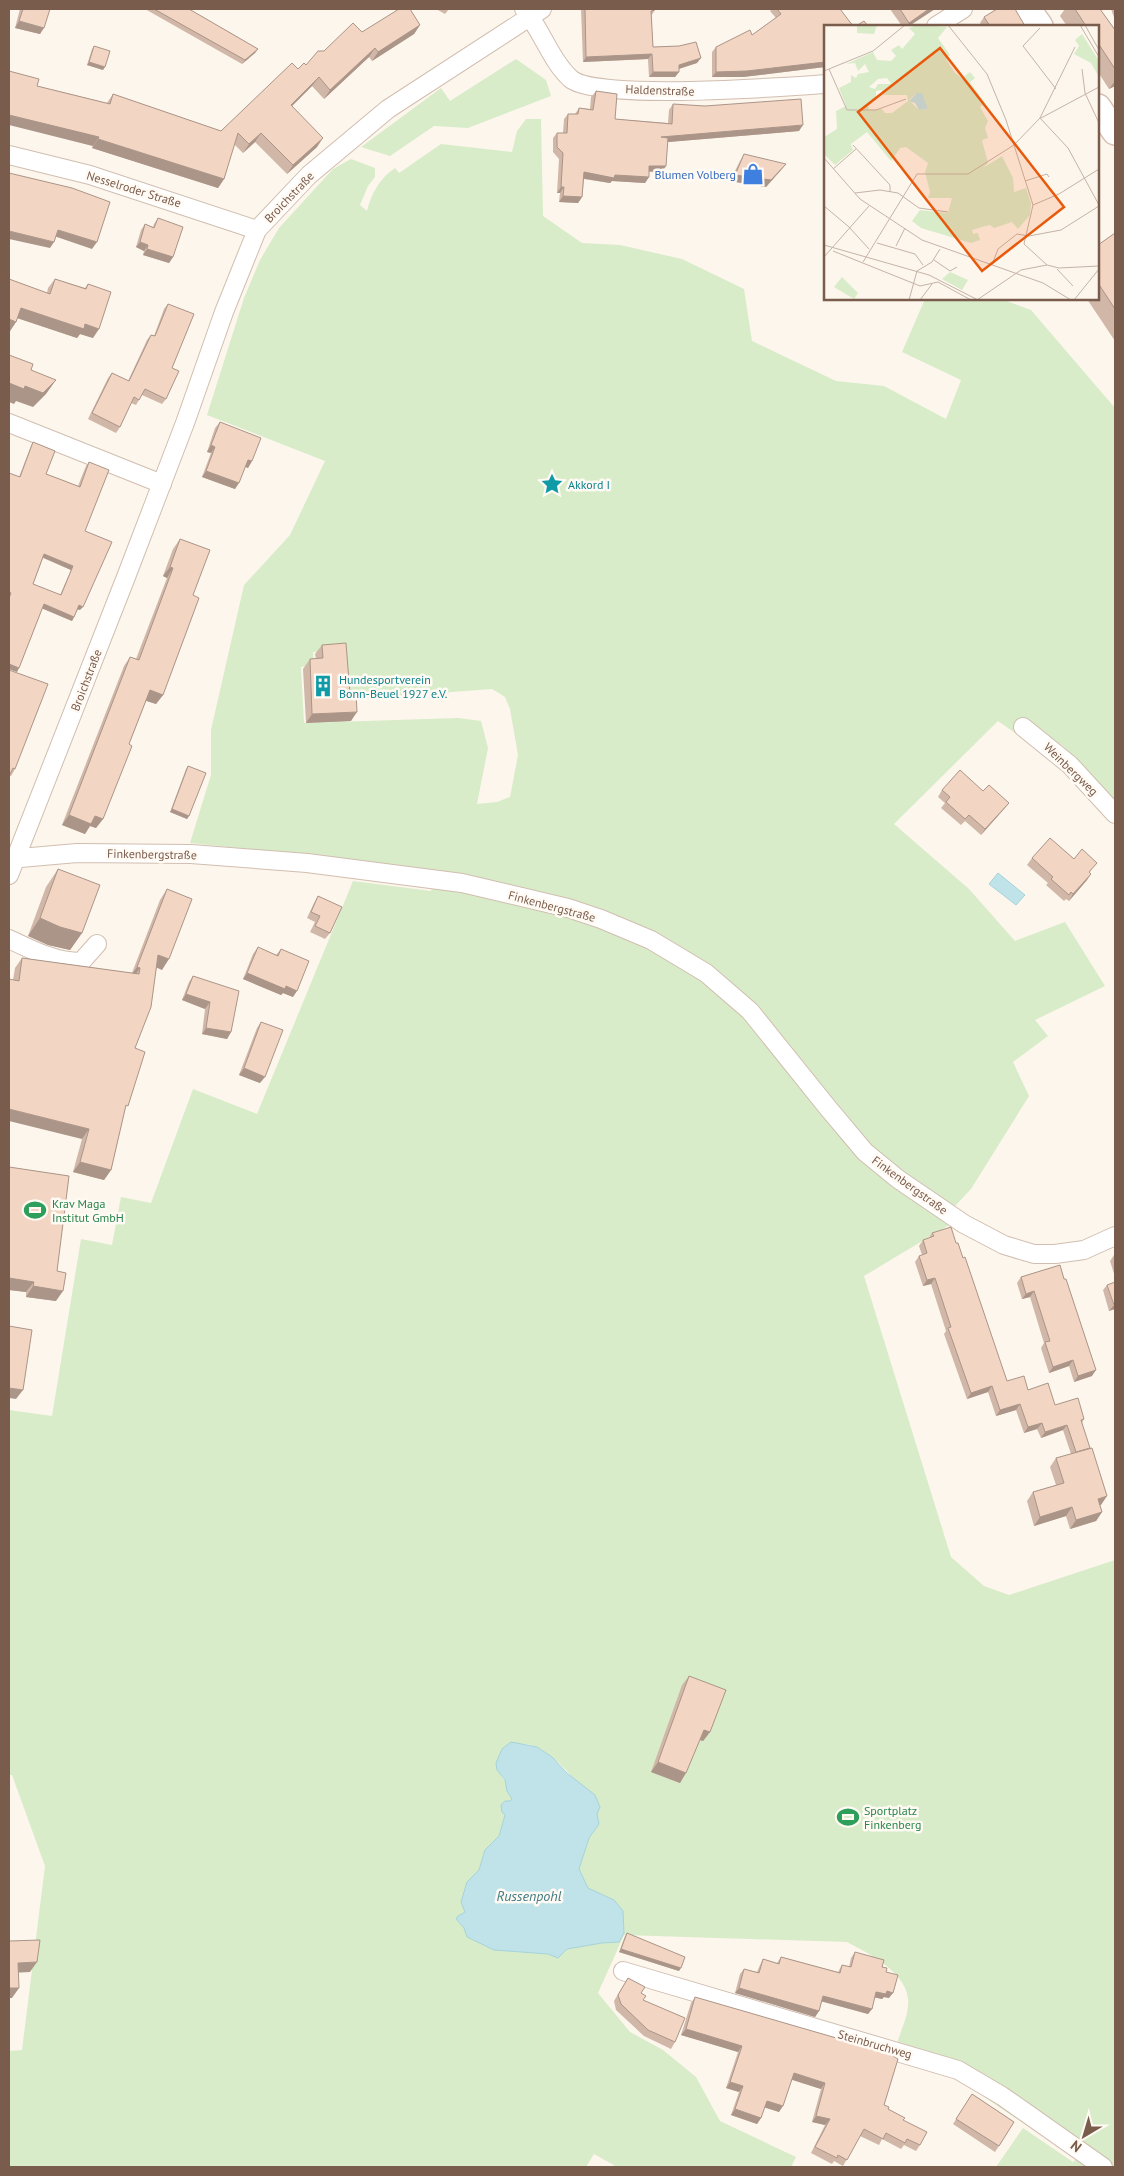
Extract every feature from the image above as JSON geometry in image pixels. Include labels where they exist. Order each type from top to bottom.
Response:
[{"type":"main road","points":[[1028,9],[1039,25]]},
{"type":"main road","points":[[1099,108],[1115,132]]},
{"type":"street","points":[[938,25],[963,9]]},
{"type":"street","name":"Haldenstraße","points":[[532,11],[550,51],[572,79],[588,86],[701,91],[824,84]]},
{"type":"street","name":"Broichstraße","points":[[9,875],[12,858],[162,484],[224,312],[257,230],[309,175],[388,109],[532,11]]},
{"type":"street","name":"Nesselroder Straße","points":[[9,155],[90,175],[257,230]]},
{"type":"street","points":[[9,423],[162,484]]},
{"type":"street","name":"Weinbergweg","points":[[1022,727],[1072,767],[1115,814]]},
{"type":"street","name":"Finkenbergstraße","points":[[12,858],[77,854],[190,854],[307,863],[462,883],[568,908],[601,919],[651,940],[706,974],[750,1011],[865,1152],[898,1179],[964,1224],[1004,1245],[1034,1254],[1055,1254],[1084,1250],[1115,1236]]},
{"type":"street","points":[[9,939],[69,962],[81,962],[97,944]]},
{"type":"street","name":"Steinbruchweg","points":[[623,1971],[958,2070],[1002,2096],[1103,2167]]},
{"type":"green space","points":[[516,59],[546,80],[551,96],[468,128],[434,126],[390,156],[361,147],[441,88],[450,101]]},
{"type":"green space","points":[[526,119],[541,119],[543,216],[582,243],[620,245],[682,259],[744,289],[752,341],[836,381],[884,386],[946,419],[961,380],[902,352],[925,300],[1004,300],[1031,310],[1115,408],[1115,806],[1063,746],[1030,725],[1021,737],[998,721],[894,824],[969,889],[1015,941],[1065,922],[1105,986],[1035,1020],[1048,1036],[1013,1062],[1029,1096],[971,1189],[955,1206],[949,1225],[864,1276],[951,1557],[984,1586],[1009,1595],[1115,1560],[1115,2167],[996,2167],[1023,2128],[1073,2162],[1076,2159],[958,2079],[897,2044],[908,2006],[907,1995],[903,1985],[897,1975],[888,1967],[847,1942],[624,1935],[598,1993],[630,2032],[663,2050],[696,2077],[720,2121],[796,2157],[791,2167],[617,2167],[594,2154],[586,2167],[9,2167],[9,2051],[22,2050],[45,1866],[12,1775],[9,1775],[9,1410],[52,1416],[81,1239],[112,1245],[121,1197],[151,1203],[193,1089],[257,1114],[353,881],[431,891],[435,872],[307,855],[190,843],[211,775],[211,730],[244,585],[290,535],[325,461],[207,415],[244,298],[260,260],[279,228],[333,169],[351,159],[375,168],[375,177],[368,186],[360,205],[367,211],[377,187],[385,177],[395,168],[399,173],[441,144],[512,152],[517,131]],"holes":[[[341,651],[345,700],[492,689],[505,697],[510,709],[518,755],[510,797],[497,802],[477,804],[488,748],[481,721],[458,718],[304,723],[301,667],[314,665],[313,652]],[[525,1744],[536,1747],[548,1754],[571,1775],[596,1813],[599,1824],[589,1838],[579,1869],[588,1888],[614,1900],[619,1942],[567,1949],[558,1958],[548,1954],[494,1950],[467,1937],[464,1928],[456,1919],[465,1912],[462,1901],[467,1882],[479,1870],[485,1850],[499,1836],[505,1815],[501,1805],[505,1801],[512,1799],[505,1781],[497,1768],[502,1749]]]},
{"type":"water","points":[[998,873],[1025,895],[1016,905],[989,884]]},
{"type":"water","name":"Russenpohl","points":[[511,1742],[537,1747],[552,1757],[567,1773],[595,1795],[600,1807],[597,1814],[599,1824],[589,1838],[579,1869],[588,1888],[614,1900],[623,1911],[624,1933],[619,1942],[567,1949],[558,1958],[548,1954],[494,1950],[467,1937],[464,1928],[456,1919],[465,1912],[461,1902],[467,1882],[479,1870],[485,1850],[499,1836],[505,1815],[502,1812],[501,1805],[505,1801],[512,1799],[507,1791],[505,1780],[497,1770],[496,1763],[502,1749]]},
{"type":"building","points":[[23,9],[50,9],[44,28],[19,21]]},
{"type":"building","points":[[154,9],[189,9],[258,49],[245,60]]},
{"type":"building","points":[[399,9],[410,9],[420,25],[378,52],[375,48],[330,90],[319,77],[291,105],[323,138],[293,165],[261,133],[249,144],[238,133],[224,179],[98,139],[99,137],[9,115],[9,71],[39,79],[37,86],[110,104],[113,94],[221,131],[292,63],[298,69],[304,63],[306,65],[318,51],[324,51],[353,23],[362,32]]},
{"type":"building","points":[[585,9],[655,9],[651,11],[653,47],[679,46],[696,42],[701,58],[679,65],[679,72],[653,72],[652,54],[586,57]]},
{"type":"building","points":[[777,9],[840,9],[852,25],[824,25],[824,62],[747,71],[716,72],[716,47],[750,30],[752,35],[781,14]]},
{"type":"building","points":[[900,9],[929,9],[909,23]]},
{"type":"building","points":[[997,9],[1015,9],[1024,25],[989,25],[984,17]]},
{"type":"building","points":[[1075,9],[1100,9],[1115,30],[1115,69],[1099,45],[1099,25],[1085,25]]},
{"type":"building","points":[[864,21],[867,25],[858,25]]},
{"type":"building","points":[[94,46],[110,51],[105,67],[89,62]]},
{"type":"building","points":[[596,91],[617,94],[615,119],[672,124],[673,104],[705,106],[801,99],[803,125],[661,137],[668,138],[666,166],[649,166],[649,177],[615,175],[614,178],[584,172],[582,197],[563,196],[564,187],[561,187],[563,153],[557,147],[557,133],[567,133],[568,114],[578,114],[579,108],[593,110]]},
{"type":"building","points":[[744,154],[786,164],[771,180],[735,175]]},
{"type":"building","points":[[9,173],[72,188],[110,202],[97,242],[58,230],[54,242],[9,231]]},
{"type":"building","points":[[158,218],[183,227],[173,257],[147,249],[148,245],[140,242],[145,224],[154,228]]},
{"type":"building","points":[[1115,233],[1115,309],[1099,285],[1099,244]]},
{"type":"building","points":[[9,279],[50,294],[55,279],[86,289],[88,284],[111,292],[99,329],[85,324],[84,329],[21,308],[16,322],[9,319]]},
{"type":"building","points":[[168,304],[194,314],[172,368],[179,371],[166,399],[145,389],[139,400],[134,397],[120,427],[92,413],[112,373],[129,381],[151,335],[155,336]]},
{"type":"building","points":[[9,355],[33,364],[31,370],[56,380],[43,393],[25,386],[24,389],[9,383]]},
{"type":"building","points":[[220,422],[261,438],[252,461],[248,460],[239,483],[206,471],[215,447],[211,445]]},
{"type":"building","points":[[33,442],[55,451],[46,474],[80,487],[89,462],[109,470],[85,531],[112,542],[83,607],[79,605],[74,617],[44,604],[19,668],[9,664],[9,598],[11,593],[9,592],[9,473],[20,477]],"holes":[[[44,554],[73,566],[61,595],[33,584]]]},
{"type":"building","points":[[180,539],[210,550],[193,595],[199,598],[163,695],[150,690],[129,744],[132,746],[103,819],[95,816],[91,824],[69,815],[130,657],[139,660],[173,568],[170,567]]},
{"type":"building","name":"Hundesportverein Bonn-Beuel 1927 e.V.","points":[[346,643],[350,694],[356,693],[357,712],[312,714],[310,659],[323,658],[322,645]]},
{"type":"building","points":[[9,670],[48,684],[15,769],[13,768],[9,776]]},
{"type":"building","points":[[188,766],[206,773],[189,816],[172,809]]},
{"type":"building","points":[[960,770],[983,791],[989,785],[1009,803],[985,829],[969,815],[965,819],[946,802],[950,797],[942,790]]},
{"type":"building","points":[[1050,838],[1074,859],[1082,849],[1097,863],[1089,872],[1091,874],[1073,894],[1071,892],[1069,895],[1032,858]]},
{"type":"building","points":[[58,869],[100,885],[82,933],[60,927],[40,918]]},
{"type":"building","points":[[167,889],[192,899],[169,959],[158,955],[151,1007],[135,1048],[145,1052],[128,1106],[126,1105],[111,1170],[80,1162],[89,1129],[9,1109],[9,979],[19,981],[22,958],[139,974],[140,968],[137,967]]},
{"type":"building","points":[[318,896],[342,907],[330,933],[315,926],[320,916],[311,912]]},
{"type":"building","points":[[258,947],[278,956],[281,949],[309,961],[297,991],[286,986],[285,989],[247,973]]},
{"type":"building","points":[[193,976],[239,991],[231,1032],[206,1028],[210,1002],[186,994]]},
{"type":"building","points":[[261,1022],[283,1030],[265,1077],[244,1068]]},
{"type":"building","points":[[9,1167],[69,1176],[57,1271],[66,1273],[63,1291],[33,1286],[34,1282],[9,1278]]},
{"type":"building","points":[[951,1227],[963,1258],[965,1257],[1007,1381],[1024,1376],[1028,1390],[1048,1383],[1055,1405],[1078,1398],[1084,1419],[1081,1420],[1090,1448],[1076,1452],[1067,1425],[1045,1432],[1042,1423],[1028,1427],[1020,1404],[1000,1410],[992,1386],[971,1393],[948,1328],[951,1327],[935,1278],[927,1280],[919,1256],[927,1253],[923,1240],[934,1236],[932,1233]]},
{"type":"building","points":[[1060,1265],[1096,1370],[1078,1376],[1073,1360],[1053,1367],[1045,1342],[1050,1341],[1034,1291],[1026,1294],[1021,1277]]},
{"type":"building","points":[[1115,1282],[1115,1305],[1114,1305],[1107,1285]]},
{"type":"building","points":[[9,1326],[32,1330],[23,1390],[9,1388]]},
{"type":"building","points":[[1092,1448],[1107,1496],[1098,1499],[1102,1512],[1076,1520],[1072,1507],[1040,1517],[1033,1492],[1064,1483],[1056,1458]]},
{"type":"building","points":[[689,1676],[726,1690],[710,1732],[704,1730],[686,1773],[658,1762]]},
{"type":"building","points":[[627,1933],[685,1957],[681,1968],[621,1949]]},
{"type":"building","points":[[40,1940],[37,1962],[18,1963],[19,1988],[9,1988],[9,1941]]},
{"type":"building","points":[[855,1952],[884,1960],[882,1967],[887,1968],[886,1972],[898,1975],[893,1993],[887,1991],[886,1994],[876,1992],[872,2009],[823,1996],[819,2011],[739,1988],[744,1969],[759,1973],[763,1959],[779,1964],[781,1957],[840,1973],[842,1965],[851,1967]]},
{"type":"building","points":[[628,1978],[645,1987],[641,1993],[646,1996],[643,2000],[685,2018],[675,2042],[648,2030],[621,2004],[618,1995]]},
{"type":"building","points":[[695,1997],[888,2053],[898,2059],[884,2105],[905,2118],[903,2120],[927,2132],[920,2145],[907,2139],[905,2143],[886,2133],[883,2139],[864,2129],[847,2160],[838,2155],[837,2158],[815,2147],[830,2119],[816,2116],[825,2083],[794,2073],[783,2106],[767,2101],[761,2118],[735,2109],[743,2086],[730,2082],[742,2046],[686,2029]]},
{"type":"building","points":[[972,2094],[1014,2122],[999,2146],[956,2119]]},
{"type":"place","name":"Blumen Volberg","points":[[753,174]]},
{"type":"place","name":"Akkord I","points":[[552,484]]},
{"type":"place","name":"Hundesportverein Bonn-Beuel 1927 e.V.","points":[[323,686]]},
{"type":"place","name":"Krav Maga Institut GmbH","points":[[35,1210]]},
{"type":"place","name":"Sportplatz Finkenberg","points":[[848,1817]]}]
